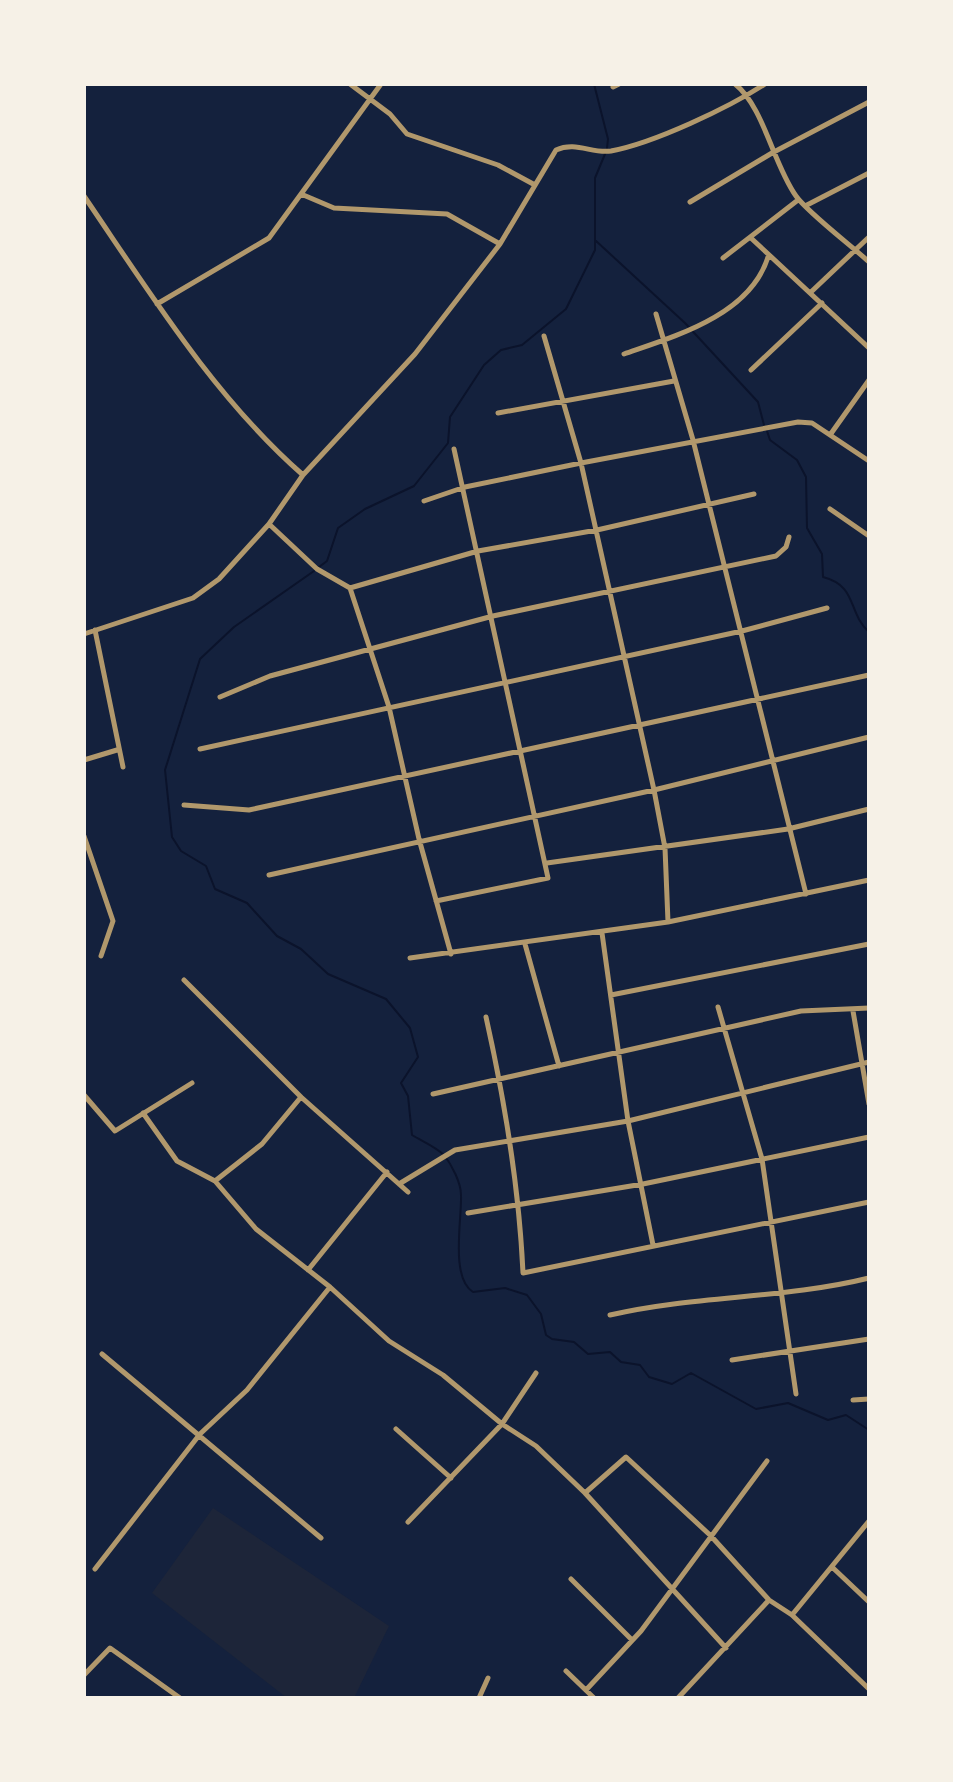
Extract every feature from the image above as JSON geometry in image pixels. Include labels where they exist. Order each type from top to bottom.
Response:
[{"type":"street","points":[[350,84],[371,98],[407,134],[498,165],[535,185]]},
{"type":"street","points":[[157,304],[269,238],[381,84]]},
{"type":"street","points":[[735,84],[749,95],[772,153],[798,200],[869,262]]},
{"type":"street","points":[[84,634],[193,598],[219,579],[269,524],[303,475],[415,354],[500,244],[556,150],[565,146],[606,152],[640,144],[749,95],[765,84]]},
{"type":"street","points":[[690,202],[772,153],[869,102]]},
{"type":"street","points":[[807,205],[869,173]]},
{"type":"street","points":[[301,194],[334,208],[447,214],[500,244]]},
{"type":"street","points":[[84,196],[157,304],[264,441],[303,475]]},
{"type":"street","points":[[723,258],[752,239],[798,200]]},
{"type":"street","points":[[811,292],[869,237]]},
{"type":"street","points":[[752,239],[869,348]]},
{"type":"street","points":[[624,354],[680,334],[735,303],[757,283],[768,257]]},
{"type":"street","points":[[751,370],[822,303]]},
{"type":"street","points":[[656,314],[693,440],[806,894]]},
{"type":"street","points":[[544,336],[581,463],[640,722],[665,848],[668,922]]},
{"type":"street","points":[[830,435],[869,380]]},
{"type":"street","points":[[498,413],[674,381]]},
{"type":"street","points":[[424,501],[465,487],[693,440],[766,431],[798,422],[812,423],[869,461]]},
{"type":"street","points":[[436,901],[548,878],[465,487],[454,449]]},
{"type":"street","points":[[350,588],[478,551],[597,530],[754,494]]},
{"type":"street","points":[[830,509],[869,536]]},
{"type":"street","points":[[269,524],[317,569],[350,588],[389,707],[419,839],[451,954]]},
{"type":"street","points":[[220,697],[270,676],[493,616],[611,594],[776,556],[786,547],[789,537]]},
{"type":"street","points":[[200,749],[742,631],[827,608]]},
{"type":"street","points":[[95,630],[117,750],[123,767]]},
{"type":"street","points":[[184,805],[249,810],[640,722],[869,675]]},
{"type":"street","points":[[269,875],[419,839],[654,790],[869,737]]},
{"type":"street","points":[[84,760],[117,750]]},
{"type":"street","points":[[546,863],[788,829],[869,809]]},
{"type":"street","points":[[84,836],[113,921],[101,956]]},
{"type":"street","points":[[410,958],[668,922],[869,880]]},
{"type":"street","points":[[602,933],[628,1121],[653,1245]]},
{"type":"street","points":[[525,944],[559,1067]]},
{"type":"street","points":[[611,995],[869,944]]},
{"type":"street","points":[[184,980],[301,1097],[408,1192]]},
{"type":"street","points":[[718,1007],[762,1159],[796,1394]]},
{"type":"street","points":[[433,1094],[801,1011],[869,1008]]},
{"type":"street","points":[[853,1011],[869,1104]]},
{"type":"street","points":[[486,1017],[510,1141],[519,1205],[523,1273],[869,1202]]},
{"type":"street","points":[[399,1184],[455,1150],[628,1121],[869,1062]]},
{"type":"street","points":[[84,1095],[115,1131],[192,1083]]},
{"type":"street","points":[[215,1181],[262,1144],[301,1097]]},
{"type":"street","points":[[143,1113],[177,1161],[215,1181],[256,1229],[330,1287],[389,1341],[443,1375],[502,1424],[536,1446],[585,1493],[726,1648]]},
{"type":"street","points":[[468,1213],[643,1184],[869,1137]]},
{"type":"street","points":[[308,1270],[387,1172]]},
{"type":"street","points":[[610,1315],[665,1302],[831,1288],[869,1278]]},
{"type":"street","points":[[95,1569],[200,1434],[247,1390],[330,1287]]},
{"type":"street","points":[[732,1360],[869,1339]]},
{"type":"street","points":[[102,1354],[321,1538]]},
{"type":"street","points":[[408,1522],[502,1424],[536,1373]]},
{"type":"street","points":[[853,1400],[869,1399]]},
{"type":"street","points":[[396,1429],[451,1478]]},
{"type":"street","points":[[585,1493],[626,1457],[711,1536],[769,1600],[792,1615],[869,1689]]},
{"type":"street","points":[[586,1690],[632,1640],[767,1461]]},
{"type":"street","points":[[792,1615],[869,1521]]},
{"type":"street","points":[[832,1567],[869,1602]]},
{"type":"street","points":[[571,1579],[632,1640]]},
{"type":"street","points":[[683,1696],[769,1600]]},
{"type":"street","points":[[84,1675],[110,1648],[180,1698]]},
{"type":"street","points":[[566,1671],[594,1698]]},
{"type":"street","points":[[479,1698],[488,1678]]},
{"type":"shaded area","points":[[213,1508],[389,1626],[354,1698],[287,1698],[152,1593]]},
{"type":"waterway","points":[[594,84],[608,139],[607,148]]},
{"type":"waterway","points":[[319,567],[327,561],[338,528],[365,509],[414,486],[448,443],[450,417],[484,365],[501,350],[522,345],[566,309],[595,250],[595,178],[605,154]]},
{"type":"waterway","points":[[595,240],[685,323],[758,402],[764,425]]},
{"type":"waterway","points":[[767,431],[770,440],[797,460],[806,477],[807,528],[822,554],[823,577],[842,587],[869,632]]},
{"type":"waterway","points":[[314,571],[234,627],[200,659],[165,770],[172,837],[181,851],[206,866],[215,889],[247,903],[277,936],[301,949],[328,974],[386,999],[410,1028],[418,1057],[401,1083],[408,1096],[412,1135],[444,1155],[458,1180],[461,1190],[459,1261],[466,1285],[473,1292],[505,1288],[527,1295],[541,1314],[546,1335],[552,1339],[574,1342],[588,1354],[610,1352],[621,1362],[640,1365],[649,1377],[672,1384],[691,1373],[756,1409],[788,1403],[828,1420],[846,1415],[869,1430]]}]
